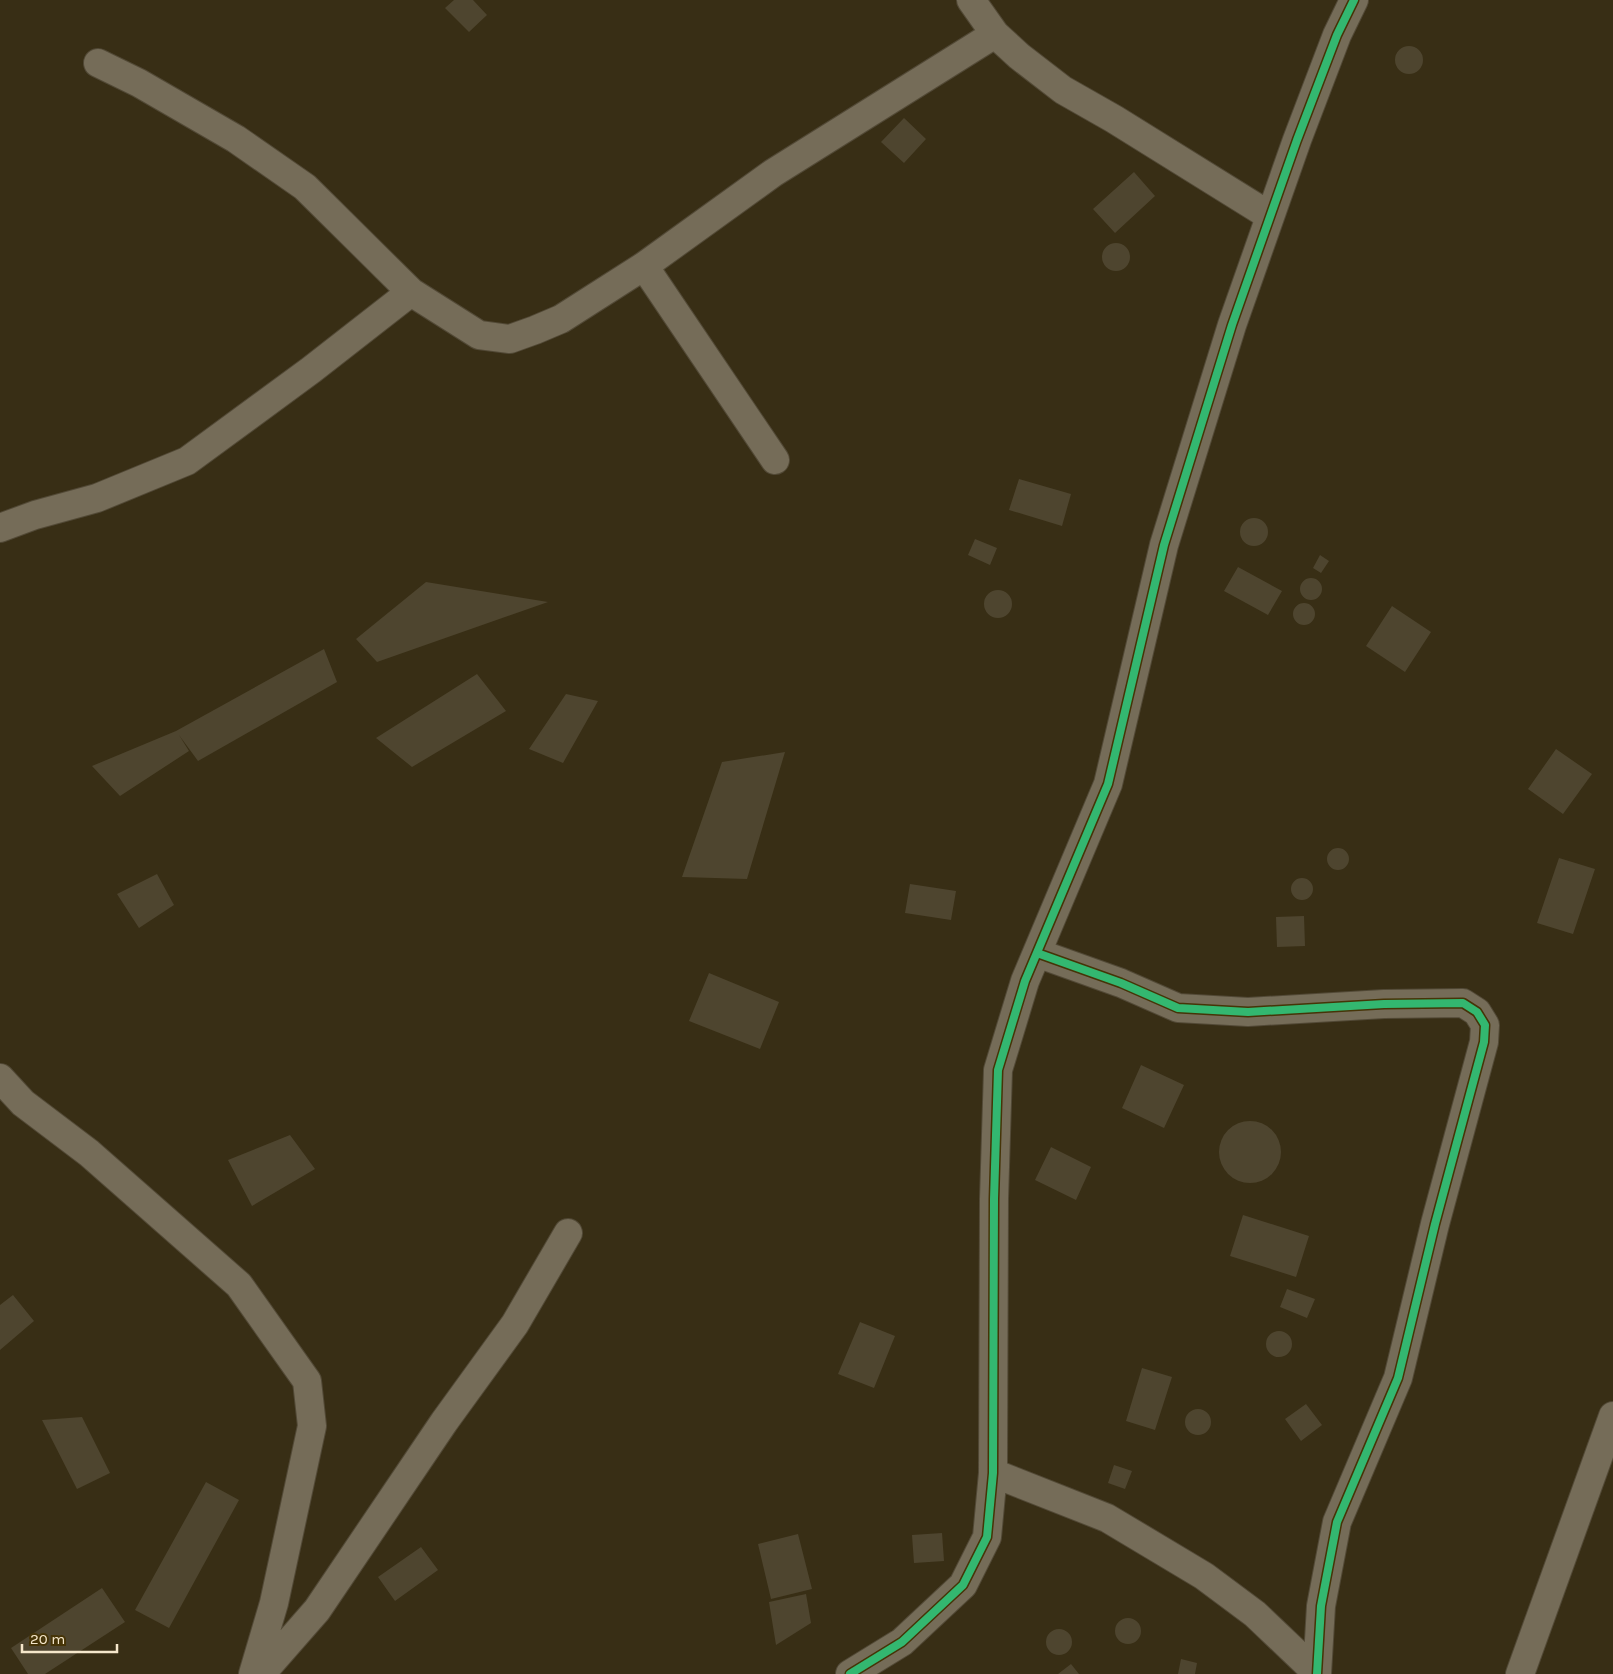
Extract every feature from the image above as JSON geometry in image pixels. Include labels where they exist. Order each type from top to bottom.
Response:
[{"type":"street","points":[[971,0],[995,34],[1019,56],[1063,90],[1114,119],[1270,216]]},
{"type":"street","points":[[850,1674],[902,1642],[963,1585],[987,1537],[993,1473],[994,1199],[998,1070],[1025,981],[1108,784],[1164,545],[1232,325],[1325,66],[1354,0]]},
{"type":"street","points":[[98,63],[139,83],[236,139],[305,187],[411,292],[479,335],[510,339],[561,318],[644,266],[772,174],[995,34]]},
{"type":"street","points":[[644,266],[775,460]]},
{"type":"street","points":[[0,528],[35,515],[97,498],[187,461],[311,370],[411,292]]},
{"type":"street","points":[[1037,953],[1120,983],[1178,1008],[1248,1012],[1384,1004],[1463,1002],[1477,1012],[1485,1026],[1484,1042],[1435,1224],[1398,1378],[1337,1522],[1321,1606],[1317,1674]]},
{"type":"street","points":[[0,1078],[23,1103],[89,1153],[239,1285],[307,1382],[312,1426],[274,1603],[253,1674]]},
{"type":"street","points":[[261,1674],[317,1610],[439,1430],[515,1324],[568,1233]]},
{"type":"street","points":[[1520,1674],[1613,1416]]},
{"type":"street","points":[[993,1473],[1106,1518],[1204,1576],[1255,1614],[1317,1674]]},
{"type":"building","points":[[454,0],[473,0],[487,15],[469,32],[445,8]]},
{"type":"building","points":[[1409,46],[1419,50],[1423,60],[1419,70],[1409,74],[1399,70],[1395,60],[1399,50]]},
{"type":"building","points":[[904,118],[926,139],[904,163],[881,142]]},
{"type":"building","points":[[1134,172],[1155,196],[1115,233],[1093,209]]},
{"type":"building","points":[[1116,243],[1126,247],[1130,257],[1126,267],[1116,271],[1106,267],[1102,257],[1106,247]]},
{"type":"building","points":[[1019,479],[1071,494],[1062,526],[1009,510]]},
{"type":"building","points":[[1254,518],[1264,522],[1268,532],[1264,542],[1254,546],[1244,542],[1240,532],[1244,522]]},
{"type":"building","points":[[975,539],[997,548],[990,565],[968,555]]},
{"type":"building","points":[[1320,555],[1329,561],[1321,573],[1313,568]]},
{"type":"building","points":[[1238,567],[1282,591],[1268,615],[1224,591]]},
{"type":"building","points":[[1311,578],[1319,581],[1322,589],[1319,597],[1311,600],[1303,597],[1300,589],[1303,581]]},
{"type":"building","points":[[426,582],[548,602],[377,662],[356,639]]},
{"type":"building","points":[[998,590],[1008,594],[1012,604],[1008,614],[998,618],[988,614],[984,604],[988,594]]},
{"type":"building","points":[[1304,603],[1312,606],[1315,614],[1312,622],[1304,625],[1296,622],[1293,614],[1296,606]]},
{"type":"building","points":[[1392,606],[1431,632],[1405,672],[1366,646]]},
{"type":"building","points":[[324,649],[337,682],[198,761],[179,735],[189,751],[120,796],[92,766],[176,731]]},
{"type":"building","points":[[477,674],[506,711],[412,767],[376,738]]},
{"type":"building","points":[[566,694],[598,701],[563,763],[529,749]]},
{"type":"building","points":[[1556,749],[1592,774],[1563,814],[1528,789]]},
{"type":"building","points":[[785,752],[747,879],[682,877],[722,762]]},
{"type":"building","points":[[1338,848],[1346,851],[1349,859],[1346,867],[1338,870],[1330,867],[1327,859],[1330,851]]},
{"type":"building","points":[[1559,858],[1595,869],[1573,934],[1537,923]]},
{"type":"building","points":[[157,874],[174,905],[139,928],[117,894]]},
{"type":"building","points":[[1302,878],[1310,881],[1313,889],[1310,897],[1302,900],[1294,897],[1291,889],[1294,881]]},
{"type":"building","points":[[910,884],[956,891],[951,920],[905,913]]},
{"type":"building","points":[[1304,916],[1305,946],[1277,947],[1276,917]]},
{"type":"building","points":[[709,973],[779,1002],[760,1049],[689,1021]]},
{"type":"building","points":[[1141,1065],[1184,1085],[1164,1128],[1122,1108]]},
{"type":"building","points":[[1250,1121],[1262,1124],[1272,1130],[1278,1140],[1281,1152],[1278,1164],[1272,1174],[1262,1180],[1250,1183],[1238,1180],[1228,1174],[1222,1164],[1219,1152],[1222,1140],[1228,1130],[1238,1124]]},
{"type":"building","points":[[290,1135],[315,1169],[252,1206],[228,1160]]},
{"type":"building","points":[[1051,1147],[1091,1167],[1076,1200],[1035,1180]]},
{"type":"building","points":[[1243,1215],[1309,1236],[1296,1277],[1230,1256]]},
{"type":"building","points":[[1287,1289],[1315,1299],[1307,1318],[1280,1307]]},
{"type":"building","points":[[13,1295],[34,1321],[0,1350],[0,1305]]},
{"type":"building","points":[[860,1322],[895,1336],[874,1388],[838,1374]]},
{"type":"building","points":[[1279,1331],[1288,1335],[1292,1344],[1288,1353],[1279,1357],[1270,1353],[1266,1344],[1270,1335]]},
{"type":"building","points":[[1142,1368],[1172,1377],[1155,1430],[1126,1421]]},
{"type":"building","points":[[1306,1404],[1322,1425],[1301,1441],[1285,1419]]},
{"type":"building","points":[[1198,1409],[1207,1413],[1211,1422],[1207,1431],[1198,1435],[1189,1431],[1185,1422],[1189,1413]]},
{"type":"building","points":[[82,1417],[110,1473],[77,1489],[42,1420]]},
{"type":"building","points":[[1114,1465],[1132,1471],[1125,1489],[1108,1483]]},
{"type":"building","points":[[206,1482],[239,1500],[169,1628],[135,1610]]},
{"type":"building","points":[[942,1533],[944,1561],[914,1563],[912,1535]]},
{"type":"building","points":[[798,1534],[812,1589],[771,1599],[758,1544]]},
{"type":"building","points":[[421,1547],[438,1570],[395,1601],[378,1577]]},
{"type":"building","points":[[102,1588],[125,1622],[45,1674],[28,1674],[11,1648]]},
{"type":"building","points":[[806,1594],[811,1623],[776,1645],[769,1602]]},
{"type":"building","points":[[1128,1618],[1137,1622],[1141,1631],[1137,1640],[1128,1644],[1119,1640],[1115,1631],[1119,1622]]},
{"type":"building","points":[[1059,1629],[1068,1633],[1072,1642],[1068,1651],[1059,1655],[1050,1651],[1046,1642],[1050,1633]]},
{"type":"building","points":[[1181,1659],[1197,1663],[1195,1674],[1178,1674]]},
{"type":"building","points":[[1071,1664],[1079,1674],[1058,1674]]},
{"type":"cycle path","points":[[850,1674],[902,1642],[963,1585],[987,1537],[993,1473],[994,1199],[998,1070],[1025,981],[1108,784],[1164,545],[1232,325],[1297,140],[1337,35],[1354,0]]},
{"type":"cycle path","points":[[1037,953],[1121,983],[1178,1008],[1248,1012],[1384,1004],[1463,1003],[1477,1012],[1485,1025],[1484,1042],[1435,1224],[1398,1378],[1337,1522],[1321,1606],[1317,1674]]}]
